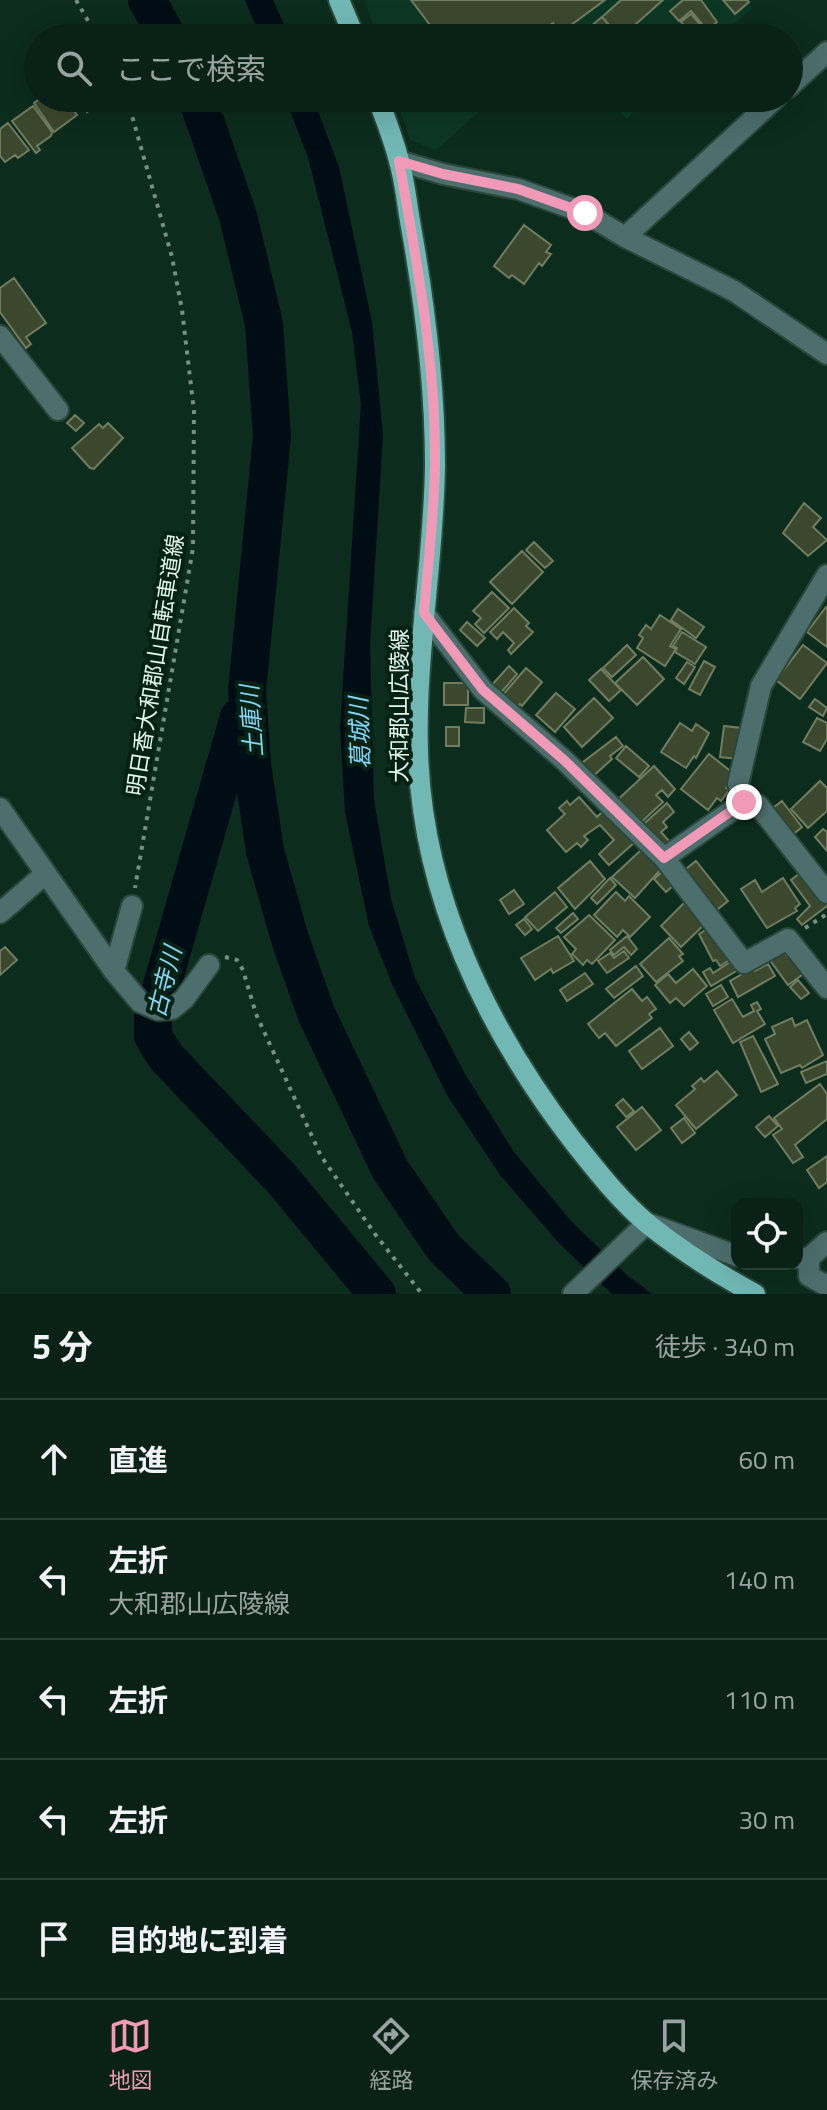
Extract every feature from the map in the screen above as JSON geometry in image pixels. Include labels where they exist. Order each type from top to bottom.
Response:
[{"type":"main road","points":[[339,0],[349,24]]},
{"type":"main road","name":"大和郡山広陵線","points":[[383,112],[399,161],[421,280],[431,385],[435,466],[418,753],[427,833],[447,915],[476,987],[511,1053],[549,1110],[587,1158],[647,1223],[726,1279],[755,1294]]},
{"type":"street","points":[[803,74],[827,52]]},
{"type":"street","points":[[625,237],[761,112]]},
{"type":"street","points":[[399,161],[443,174],[518,189],[585,213],[625,237],[734,291],[827,354]]},
{"type":"street","points":[[0,336],[58,410]]},
{"type":"street","points":[[744,802],[738,784],[761,686],[827,577]]},
{"type":"street","points":[[424,613],[483,690],[564,760],[664,858],[744,963],[788,939],[827,988]]},
{"type":"street","points":[[664,858],[744,802],[758,805],[827,893]]},
{"type":"street","points":[[0,808],[114,971],[140,1002],[158,1010],[172,1009],[184,999],[209,965]]},
{"type":"street","points":[[0,913],[45,874]]},
{"type":"street","points":[[114,971],[132,906]]},
{"type":"street","points":[[573,1294],[647,1223],[731,1254]]},
{"type":"street","points":[[827,1242],[803,1258],[809,1276],[827,1286]]},
{"type":"path","points":[[76,0],[90,24]]},
{"type":"path","name":"明日香大和郡山自転車道線","points":[[131,112],[172,257],[182,310],[194,411],[193,548],[132,906]]},
{"type":"path","points":[[788,939],[827,914]]},
{"type":"path","points":[[209,965],[216,958],[228,956],[237,960],[256,1014],[321,1156],[375,1234],[422,1294]]},
{"type":"shaded area","points":[[365,0],[747,0],[753,8],[734,24],[373,24]]},
{"type":"shaded area","points":[[401,112],[479,112],[436,150],[410,140]]},
{"type":"shaded area","points":[[620,112],[634,112],[626,119]]},
{"type":"water","points":[[245,0],[273,0],[284,24],[255,24]]},
{"type":"water","name":"葛城川","points":[[290,112],[318,112],[339,167],[372,322],[383,435],[370,645],[374,800],[391,899],[415,978],[465,1074],[514,1152],[571,1221],[627,1275],[652,1294],[612,1294],[559,1243],[500,1175],[447,1095],[392,984],[369,926],[345,812],[340,727],[361,404],[352,332],[308,157]]},
{"type":"building","points":[[411,0],[605,0],[572,24],[429,24]]},
{"type":"building","points":[[621,0],[663,0],[636,24],[608,24],[602,17]]},
{"type":"building","points":[[683,0],[701,0],[717,22],[702,24],[691,11],[679,21],[670,11]]},
{"type":"building","points":[[723,0],[747,0],[749,2],[735,14]]},
{"type":"building","points":[[691,14],[700,24],[683,24],[681,22]]},
{"type":"building","points":[[602,17],[608,24],[594,24]]},
{"type":"building","points":[[25,112],[37,112],[52,132],[51,136],[37,146],[40,150],[36,153],[12,121]]},
{"type":"building","points":[[40,112],[75,112],[77,115],[54,132]]},
{"type":"building","points":[[8,123],[29,150],[5,162],[0,156],[0,129]]},
{"type":"building","points":[[524,225],[551,245],[546,252],[551,254],[542,266],[539,263],[524,284],[512,275],[509,278],[494,266]]},
{"type":"building","points":[[14,278],[46,323],[26,337],[31,344],[26,348],[0,312],[0,288]]},
{"type":"building","points":[[75,415],[84,423],[76,431],[67,423]]},
{"type":"building","points":[[108,423],[123,438],[94,469],[90,468],[72,448],[99,424],[103,428]]},
{"type":"building","points":[[804,503],[821,518],[813,527],[827,540],[808,556],[783,533]]},
{"type":"building","points":[[534,542],[553,561],[545,568],[526,550]]},
{"type":"building","points":[[522,551],[543,572],[512,604],[490,582]]},
{"type":"building","points":[[492,592],[509,608],[484,633],[475,624],[481,618],[473,611]]},
{"type":"building","points":[[514,608],[529,623],[526,626],[533,632],[511,654],[508,650],[514,643],[503,632],[497,639],[490,632]]},
{"type":"building","points":[[827,608],[827,647],[807,632]]},
{"type":"building","points":[[678,609],[704,627],[696,638],[671,620]]},
{"type":"building","points":[[660,615],[681,629],[670,646],[676,649],[665,666],[637,648],[643,638],[639,635],[646,625],[651,629]]},
{"type":"building","points":[[467,622],[485,638],[477,646],[460,630]]},
{"type":"building","points":[[682,632],[706,647],[695,664],[675,652],[677,648],[673,646]]},
{"type":"building","points":[[627,645],[636,655],[612,677],[603,668]]},
{"type":"building","points":[[803,645],[827,663],[800,699],[776,680]]},
{"type":"building","points":[[643,657],[664,679],[637,705],[615,683]]},
{"type":"building","points":[[704,661],[715,667],[700,695],[689,689]]},
{"type":"building","points":[[687,662],[695,667],[684,684],[676,678]]},
{"type":"building","points":[[509,666],[517,674],[499,695],[490,687]]},
{"type":"building","points":[[526,668],[542,682],[522,706],[520,704],[515,709],[501,697]]},
{"type":"building","points":[[601,669],[621,690],[609,701],[589,680]]},
{"type":"building","points":[[444,683],[468,683],[468,705],[444,705]]},
{"type":"building","points":[[556,693],[575,709],[555,732],[536,715]]},
{"type":"building","points":[[594,698],[613,718],[582,747],[564,727]]},
{"type":"building","points":[[815,699],[827,708],[823,716],[809,707]]},
{"type":"building","points":[[466,708],[484,708],[484,723],[465,722]]},
{"type":"building","points":[[817,718],[827,723],[827,739],[820,751],[803,742]]},
{"type":"building","points":[[680,723],[692,731],[696,724],[709,733],[696,758],[694,756],[686,768],[661,752]]},
{"type":"building","points":[[724,726],[742,728],[738,759],[720,757]]},
{"type":"building","points":[[446,727],[459,727],[459,746],[446,746]]},
{"type":"building","points":[[616,737],[623,746],[590,779],[579,765]]},
{"type":"building","points":[[626,746],[649,766],[639,777],[616,758]]},
{"type":"building","points":[[709,754],[734,774],[726,788],[729,790],[721,801],[717,798],[708,810],[681,789]]},
{"type":"building","points":[[654,766],[675,789],[668,797],[662,790],[656,795],[663,802],[635,828],[613,804]]},
{"type":"building","points":[[820,781],[827,788],[827,811],[808,828],[791,809]]},
{"type":"building","points":[[579,797],[597,817],[604,810],[634,843],[609,865],[599,854],[614,840],[600,825],[584,836],[588,840],[581,847],[577,843],[566,852],[547,830],[565,814],[559,808],[567,801],[570,805]]},
{"type":"building","points":[[782,801],[802,827],[790,837],[769,811]]},
{"type":"building","points":[[667,803],[674,812],[663,822],[667,827],[661,832],[670,842],[658,853],[637,830]]},
{"type":"building","points":[[823,829],[827,832],[827,851],[815,837]]},
{"type":"building","points":[[641,850],[662,868],[635,898],[612,877]]},
{"type":"building","points":[[590,861],[605,879],[575,909],[558,888]]},
{"type":"building","points":[[696,861],[728,901],[713,913],[681,873]]},
{"type":"building","points":[[804,870],[827,901],[827,906],[802,925],[797,919],[810,906],[791,880]]},
{"type":"building","points":[[662,872],[674,885],[666,892],[654,879]]},
{"type":"building","points":[[610,878],[616,885],[597,904],[591,898]]},
{"type":"building","points":[[783,878],[800,904],[795,908],[797,911],[767,928],[741,889],[755,880],[762,892]]},
{"type":"building","points":[[514,890],[524,904],[509,914],[500,900]]},
{"type":"building","points":[[555,892],[567,907],[538,931],[525,917]]},
{"type":"building","points":[[616,892],[625,901],[629,896],[650,917],[630,937],[623,930],[617,937],[594,915]]},
{"type":"building","points":[[687,900],[708,921],[681,947],[661,926]]},
{"type":"building","points":[[573,913],[578,919],[561,933],[556,928]]},
{"type":"building","points":[[589,915],[615,940],[592,964],[587,960],[583,965],[572,954],[576,949],[564,937]]},
{"type":"building","points":[[524,919],[532,929],[525,935],[516,925]]},
{"type":"building","points":[[710,927],[731,959],[720,966],[716,960],[713,961],[699,934]]},
{"type":"building","points":[[558,936],[574,961],[553,973],[551,969],[535,980],[521,958]]},
{"type":"building","points":[[627,936],[637,949],[631,955],[624,947],[614,955],[610,950]]},
{"type":"building","points":[[669,938],[683,954],[679,956],[683,961],[656,982],[640,964]]},
{"type":"building","points":[[5,947],[17,960],[0,975],[0,951]]},
{"type":"building","points":[[794,949],[809,970],[788,985],[769,959],[782,950],[786,955]]},
{"type":"building","points":[[624,951],[629,958],[607,973],[598,961],[610,953],[614,958]]},
{"type":"building","points":[[732,961],[738,970],[711,986],[703,972],[710,968],[713,973]]},
{"type":"building","points":[[768,964],[775,976],[738,997],[730,981],[753,968],[755,971]]},
{"type":"building","points":[[636,966],[643,976],[614,998],[606,989]]},
{"type":"building","points":[[693,969],[707,986],[684,1006],[676,998],[670,1003],[655,985],[668,974],[676,983]]},
{"type":"building","points":[[585,973],[593,984],[567,1001],[560,990]]},
{"type":"building","points":[[798,980],[809,993],[801,999],[790,987]]},
{"type":"building","points":[[721,985],[728,997],[713,1006],[706,994]]},
{"type":"building","points":[[632,989],[642,1001],[647,997],[656,1009],[649,1014],[652,1018],[616,1046],[605,1033],[599,1038],[588,1024]]},
{"type":"building","points":[[732,999],[743,1017],[754,1011],[751,1005],[757,1002],[761,1009],[757,1011],[765,1024],[733,1043],[714,1010]]},
{"type":"building","points":[[792,1018],[795,1026],[807,1020],[823,1055],[802,1068],[800,1065],[781,1073],[765,1039],[775,1034],[772,1027]]},
{"type":"building","points":[[660,1028],[673,1046],[642,1069],[629,1051]]},
{"type":"building","points":[[689,1032],[698,1043],[690,1050],[681,1039]]},
{"type":"building","points":[[753,1036],[778,1084],[761,1092],[740,1042]]},
{"type":"building","points":[[827,1061],[827,1074],[806,1083],[801,1072]]},
{"type":"building","points":[[717,1071],[737,1095],[696,1129],[676,1105],[695,1089],[692,1086],[701,1078],[704,1082]]},
{"type":"building","points":[[820,1084],[827,1094],[827,1119],[795,1145],[803,1157],[793,1163],[773,1135],[782,1129],[774,1118]]},
{"type":"building","points":[[623,1099],[634,1111],[626,1117],[616,1105]]},
{"type":"building","points":[[642,1107],[661,1130],[636,1150],[617,1127]]},
{"type":"building","points":[[769,1116],[778,1126],[765,1137],[756,1127]]},
{"type":"building","points":[[684,1118],[695,1133],[682,1143],[671,1128]]},
{"type":"building","points":[[827,1156],[827,1182],[819,1188],[807,1170]]},
{"type":"waterway","name":"土庫川","points":[[147,0],[160,24]]},
{"type":"waterway","name":"土庫川","points":[[202,112],[238,216],[264,324],[272,436],[247,691],[252,764],[265,851],[290,939],[316,1013],[390,1169],[444,1248],[492,1294]]},
{"type":"waterway","name":"古寺川","points":[[239,717],[153,1017],[153,1036],[166,1057],[281,1178],[377,1294]]},
{"type":"route","points":[[585,213],[518,189],[443,174],[399,161],[421,280],[431,385],[435,466],[424,613],[483,690],[564,760],[664,858],[744,802]]}]
